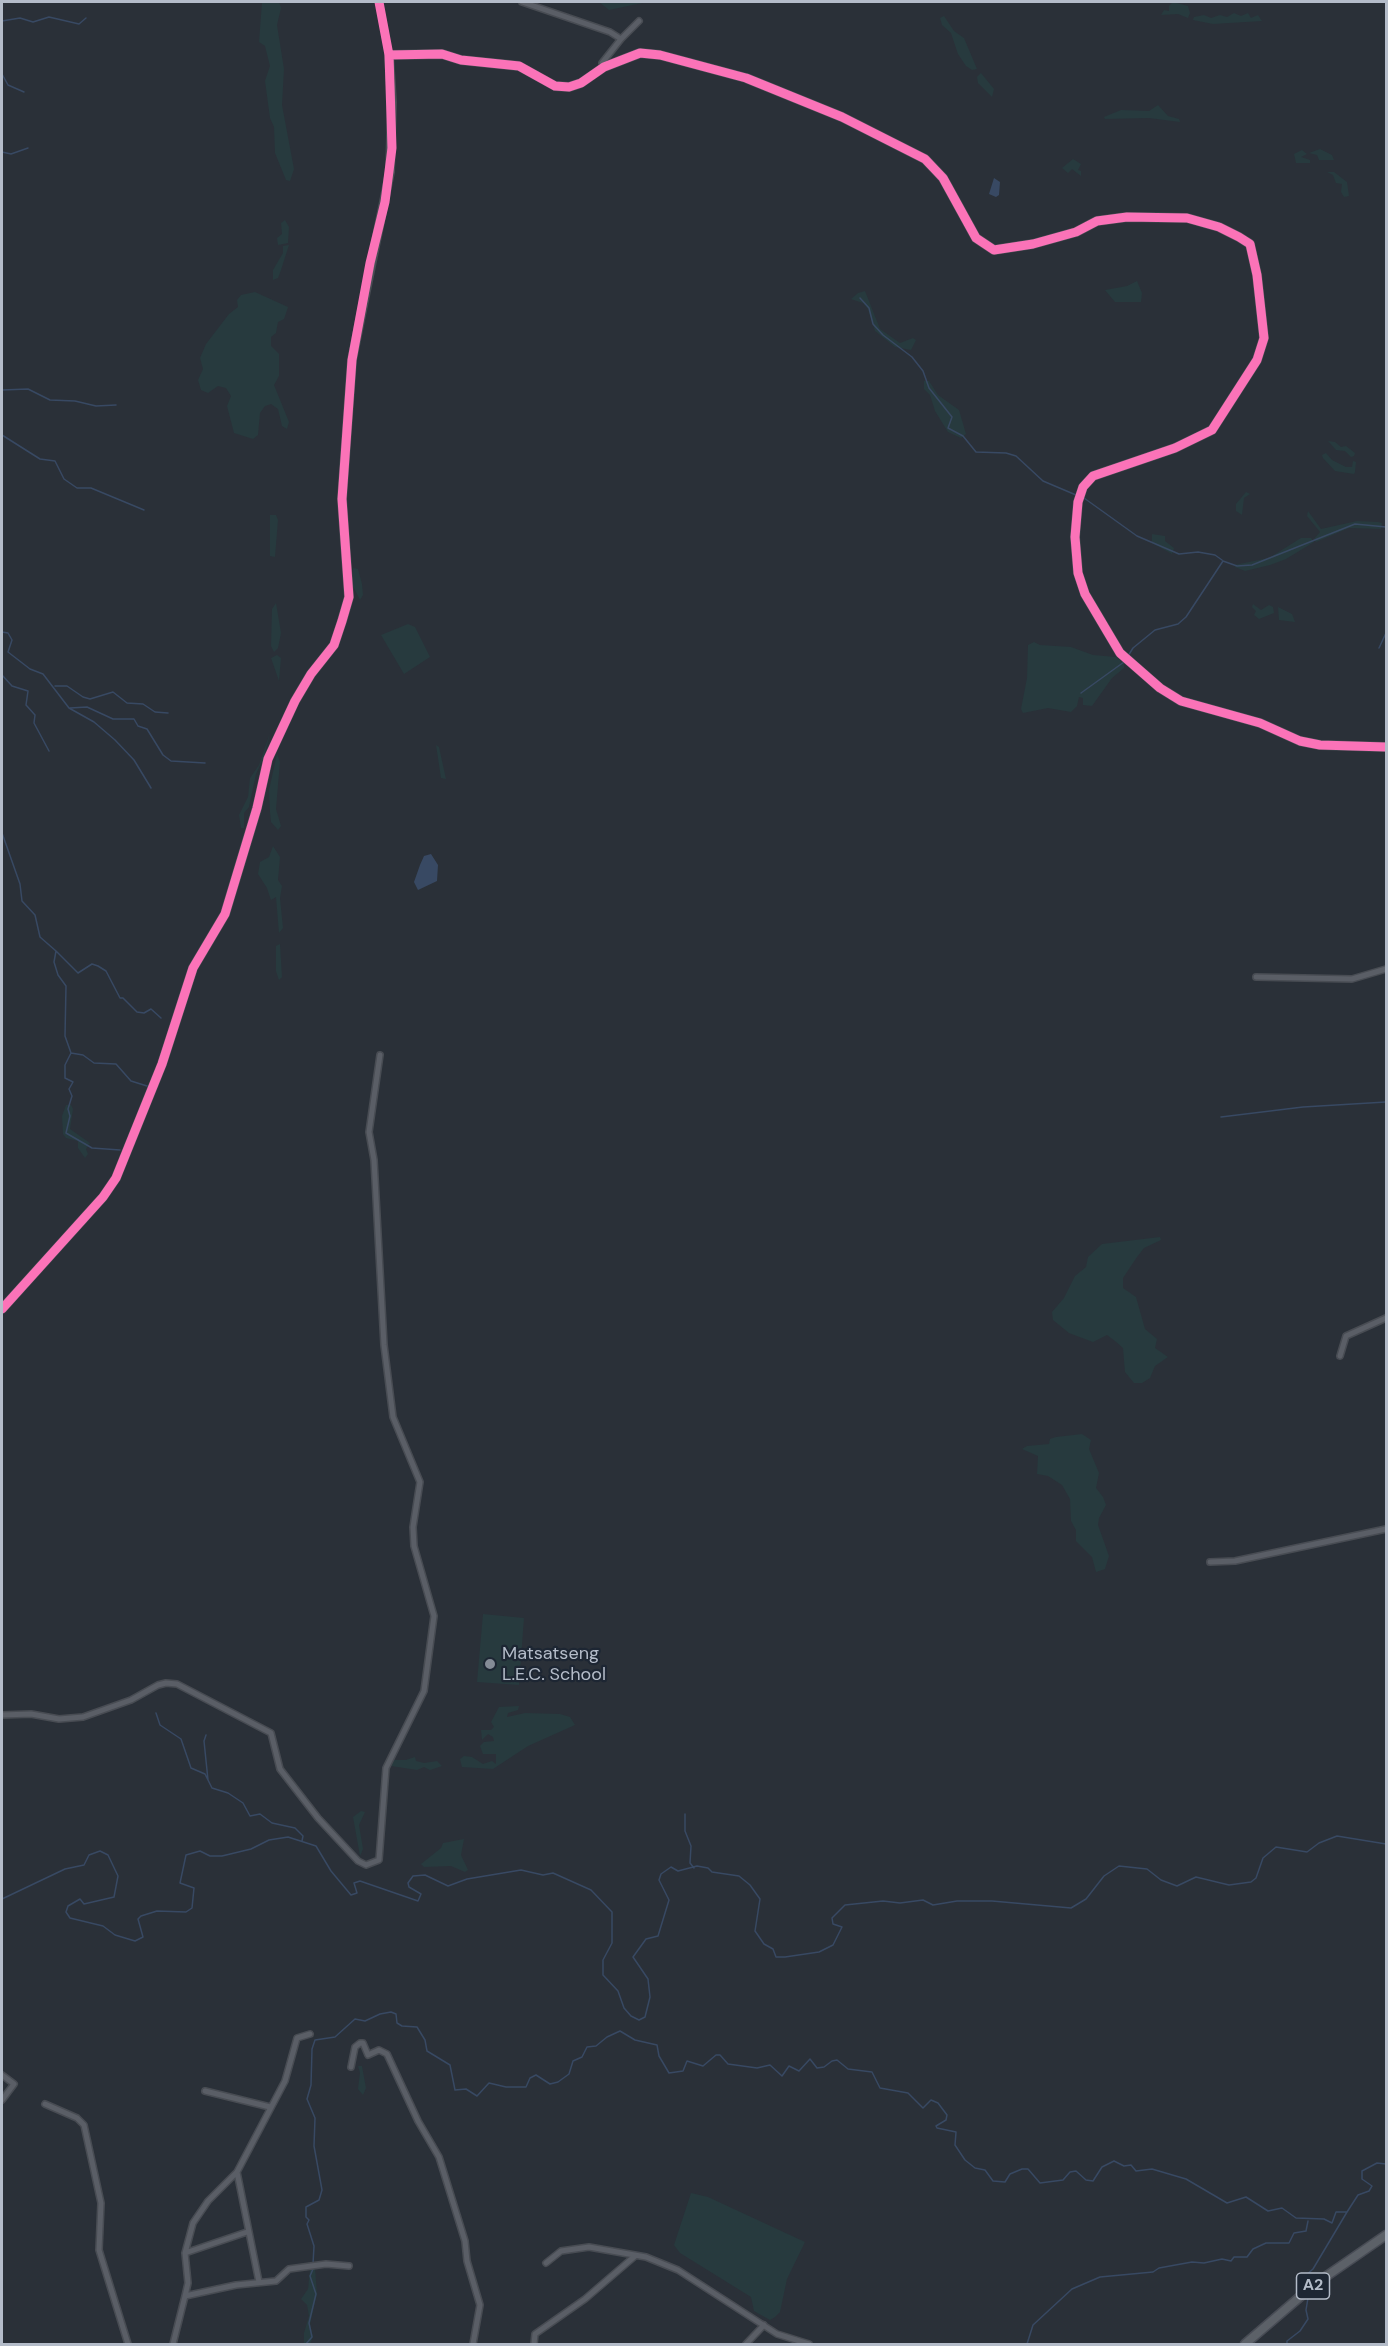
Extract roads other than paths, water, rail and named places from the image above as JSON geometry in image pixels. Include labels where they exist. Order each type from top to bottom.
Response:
[{"type":"main road","name":"A2","points":[[1245,2344],[1315,2284],[1386,2235]]},
{"type":"street","points":[[2,1309],[103,1197],[116,1178],[162,1064],[194,968],[225,914],[257,808],[268,759],[295,701],[337,638],[349,597],[342,499],[352,360],[390,172],[392,102],[389,55],[379,2]]},
{"type":"street","points":[[522,2],[610,32],[621,39]]},
{"type":"street","points":[[604,67],[602,63],[639,21]]},
{"type":"street","points":[[389,55],[442,54],[461,60],[519,66],[555,86],[569,87],[581,83],[604,67],[640,53],[719,70],[832,113],[898,143],[930,163],[943,178],[976,238],[994,250],[1033,244],[1076,232],[1097,221],[1127,216],[1187,218],[1219,227],[1250,244],[1257,275],[1264,338],[1257,360],[1212,430],[1176,448],[1093,476],[1083,487],[1078,501],[1075,537],[1077,573],[1085,594],[1120,653],[1160,688],[1180,701],[1260,723],[1300,741],[1320,745],[1386,747]]},
{"type":"street","points":[[1256,977],[1352,979],[1386,969]]},
{"type":"street","points":[[2,1715],[31,1714],[58,1719],[83,1717],[131,1700],[158,1685],[177,1684],[271,1733],[280,1769],[318,1818],[358,1861],[366,1865],[379,1860],[386,1768],[424,1691],[434,1616],[414,1546],[413,1527],[420,1482],[393,1417],[386,1365],[374,1160],[369,1132],[380,1055]]},
{"type":"street","points":[[1340,1356],[1346,1336],[1386,1318]]},
{"type":"street","points":[[1210,1562],[1235,1561],[1386,1529]]},
{"type":"street","points":[[173,2344],[188,2283],[185,2253],[187,2238],[201,2211],[237,2172],[285,2081],[297,2038],[310,2034]]},
{"type":"street","points":[[351,2067],[355,2047],[360,2043],[363,2043],[368,2055],[379,2050],[387,2054],[418,2121],[439,2157],[459,2219],[467,2261],[480,2305],[473,2344]]},
{"type":"street","points":[[2,2075],[14,2084],[2,2100]]},
{"type":"street","points":[[205,2091],[270,2107]]},
{"type":"street","points":[[45,2103],[77,2118],[84,2125],[101,2203],[99,2250],[128,2344]]},
{"type":"street","points":[[237,2172],[259,2282]]},
{"type":"street","points":[[185,2253],[248,2232]]},
{"type":"street","points":[[546,2263],[561,2252],[576,2248],[601,2248],[646,2257],[678,2270],[696,2284],[777,2334],[808,2344]]},
{"type":"street","points":[[534,2344],[535,2334],[585,2299],[635,2256]]},
{"type":"street","points":[[185,2296],[276,2281],[289,2269],[321,2265],[350,2266]]},
{"type":"street","points":[[746,2344],[764,2325]]},
{"type":"water","points":[[994,178],[1000,182],[999,195],[996,197],[989,194]]},
{"type":"water","points":[[431,854],[438,865],[437,881],[418,890],[414,882],[420,865],[424,856]]},
{"type":"waterway","points":[[2,21],[20,18],[33,22],[49,17],[79,24],[86,18]]},
{"type":"waterway","points":[[2,53],[2,67]]},
{"type":"waterway","points":[[2,74],[8,85],[24,92]]},
{"type":"waterway","points":[[2,152],[11,154],[28,148]]},
{"type":"waterway","points":[[860,298],[869,308],[873,324],[883,335],[912,357],[923,371],[929,388],[952,417],[948,428],[963,436],[976,452],[1006,453],[1016,456],[1043,481],[1076,495]]},
{"type":"waterway","points":[[2,390],[28,389],[50,400],[75,401],[96,406],[116,405]]},
{"type":"waterway","points":[[2,435],[40,459],[55,461],[64,479],[77,488],[91,488],[144,510]]},
{"type":"waterway","points":[[1084,498],[1137,536],[1179,554],[1198,552],[1215,555],[1222,560]]},
{"type":"waterway","points":[[1128,656],[1133,648],[1155,630],[1178,624],[1186,617],[1223,561],[1237,566],[1252,565],[1355,524],[1386,527]]},
{"type":"waterway","points":[[2,632],[8,633],[12,640],[8,652],[30,669],[43,674],[69,708],[94,722],[115,740],[134,760],[151,788]]},
{"type":"waterway","points":[[1379,648],[1386,633]]},
{"type":"waterway","points":[[1081,693],[1124,662]]},
{"type":"waterway","points":[[2,675],[12,686],[28,691],[26,705],[35,715],[34,723],[49,751]]},
{"type":"waterway","points":[[55,686],[67,686],[90,699],[113,692],[127,703],[143,704],[155,712],[168,713]]},
{"type":"waterway","points":[[70,708],[87,707],[113,719],[134,719],[138,726],[147,729],[163,755],[171,761],[205,763]]},
{"type":"waterway","points":[[2,833],[20,884],[22,901],[35,915],[40,937],[56,951],[54,962],[58,975],[66,986],[65,1036],[71,1053],[65,1065],[65,1078],[73,1082],[69,1089],[72,1096],[68,1109],[70,1116],[66,1133],[92,1148],[120,1150]]},
{"type":"waterway","points":[[56,951],[78,973],[92,964],[106,971],[120,998],[123,998],[137,1012],[144,1013],[151,1009],[161,1018]]},
{"type":"waterway","points":[[71,1053],[83,1055],[94,1063],[116,1064],[131,1081],[147,1086]]},
{"type":"waterway","points":[[1221,1117],[1303,1107],[1386,1102]]},
{"type":"waterway","points":[[156,1713],[160,1725],[181,1739],[191,1768],[205,1774],[212,1788],[228,1793],[243,1803],[250,1816],[260,1814],[272,1823],[295,1828],[303,1836],[302,1841]]},
{"type":"waterway","points":[[206,1735],[204,1741],[208,1780]]},
{"type":"waterway","points":[[685,1814],[685,1831],[691,1846],[690,1863],[694,1868]]},
{"type":"waterway","points":[[2,1899],[65,1869],[84,1865],[89,1855],[100,1851],[108,1855],[118,1876],[114,1897],[84,1904],[80,1899],[68,1906],[66,1912],[70,1918],[103,1926],[115,1935],[135,1941],[143,1937],[138,1919],[141,1916],[157,1911],[186,1912],[192,1908],[194,1888],[180,1883],[186,1855],[200,1851],[210,1856],[222,1856],[251,1849],[269,1840],[288,1837],[316,1846],[331,1871],[351,1895],[357,1893],[354,1883],[360,1881],[418,1901],[421,1894],[409,1887],[408,1883],[413,1876],[425,1875],[448,1886],[467,1879],[521,1870],[543,1875],[553,1873],[591,1890],[612,1912],[612,1943],[603,1960],[603,1975],[618,1991],[624,2008],[631,2016],[639,2020],[645,2017],[650,1997],[648,1979],[633,1957],[646,1939],[658,1936],[669,1900],[659,1880],[661,1874],[671,1867],[678,1871],[697,1866],[708,1868],[712,1872],[739,1876],[750,1885],[760,1899],[755,1931],[764,1944],[773,1949],[776,1957],[785,1957],[819,1952],[833,1945],[842,1927],[833,1924],[832,1918],[845,1905],[923,1900],[933,1905],[957,1901],[992,1901],[1071,1908],[1086,1899],[1104,1876],[1119,1866],[1147,1869],[1161,1880],[1177,1886],[1196,1877],[1229,1885],[1251,1882],[1256,1878],[1263,1858],[1276,1847],[1307,1852],[1319,1843],[1337,1836],[1386,1844]]},
{"type":"waterway","points":[[313,2264],[314,2246],[307,2224],[309,2220],[306,2217],[306,2207],[319,2200],[322,2190],[314,2146],[315,2118],[307,2099],[311,2085],[312,2049],[315,2040],[335,2037],[355,2019],[365,2021],[391,2012],[396,2014],[397,2023],[402,2026],[417,2027],[425,2040],[427,2051],[450,2065],[455,2090],[466,2089],[477,2096],[489,2083],[506,2087],[526,2087],[530,2078],[536,2075],[550,2084],[558,2082],[569,2074],[573,2061],[582,2057],[587,2047],[596,2046],[607,2037],[620,2031],[635,2040],[657,2045],[659,2056],[669,2073],[683,2071],[687,2061],[703,2066],[716,2055],[720,2055],[728,2064],[757,2068],[770,2065],[782,2076],[789,2066],[799,2071],[810,2059],[817,2068],[837,2060],[848,2069],[872,2072],[880,2088],[908,2093],[923,2108],[931,2100],[938,2103],[947,2115],[946,2120],[936,2126],[937,2128],[956,2132],[955,2145],[965,2160],[975,2168],[985,2170],[993,2181],[1005,2182],[1010,2174],[1022,2169],[1028,2169],[1040,2183],[1063,2180],[1070,2172],[1076,2171],[1086,2180],[1093,2181],[1102,2167],[1114,2161],[1124,2166],[1131,2165],[1136,2171],[1152,2169],[1186,2179],[1227,2203],[1246,2197],[1268,2211],[1282,2208],[1296,2218],[1324,2219],[1332,2223],[1336,2212],[1347,2212]]},
{"type":"waterway","points":[[1305,2287],[1304,2277],[1313,2269],[1358,2195],[1369,2191],[1372,2186],[1362,2179],[1362,2171],[1377,2163],[1386,2164]]},
{"type":"waterway","points":[[1027,2344],[1033,2325],[1072,2289],[1100,2277],[1153,2272],[1159,2268],[1192,2262],[1204,2263],[1222,2259],[1231,2261],[1234,2257],[1247,2257],[1253,2249],[1266,2243],[1289,2243],[1294,2233],[1306,2231],[1308,2221]]},
{"type":"waterway","points":[[306,2344],[312,2337],[309,2323],[316,2294],[310,2276],[313,2269]]},
{"type":"waterway","points":[[1287,2344],[1287,2341],[1300,2331],[1308,2319],[1306,2310],[1308,2298]]},
{"type":"place","name":"Matsatseng L.E.C. School","points":[[490,1664]]}]
